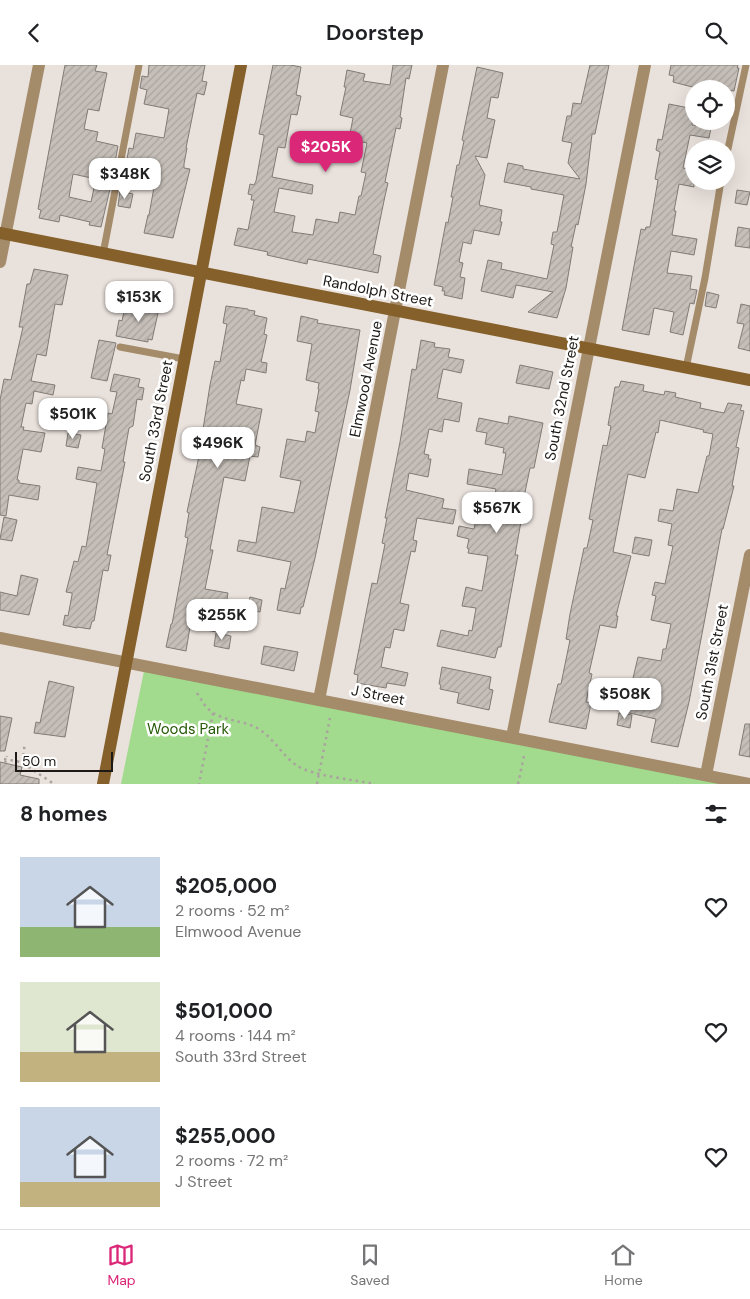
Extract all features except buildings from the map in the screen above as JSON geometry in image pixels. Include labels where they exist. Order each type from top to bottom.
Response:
[{"type":"main road","name":"South 33rd Street","points":[[102,784],[241,65]]},
{"type":"main road","name":"Randolph Street","points":[[3,234],[750,380]]},
{"type":"street","points":[[0,263],[3,234],[39,65]]},
{"type":"street","name":"Elmwood Avenue","points":[[319,700],[443,65]]},
{"type":"street","name":"South 32nd Street","points":[[512,737],[645,65]]},
{"type":"street","name":"South 31st Street","points":[[706,775],[750,555]]},
{"type":"street","name":"J Street","points":[[0,638],[750,784]]},
{"type":"lane","points":[[103,254],[139,65]]},
{"type":"lane","points":[[730,140],[746,65]]},
{"type":"lane","points":[[686,368],[705,278],[720,190]]},
{"type":"lane","points":[[120,347],[184,359]]},
{"type":"path","points":[[197,693],[206,707],[213,713],[227,720],[258,729],[271,738],[285,755],[297,765],[319,773],[375,784]]},
{"type":"path","points":[[199,784],[213,713]]},
{"type":"path","points":[[317,784],[330,718]]},
{"type":"path","points":[[22,763],[25,743]]},
{"type":"path","points":[[518,784],[524,756]]},
{"type":"path","points":[[5,763],[6,758],[22,763],[54,784]]},
{"type":"green space","name":"Woods Park","points":[[145,666],[750,784],[121,784]]}]
